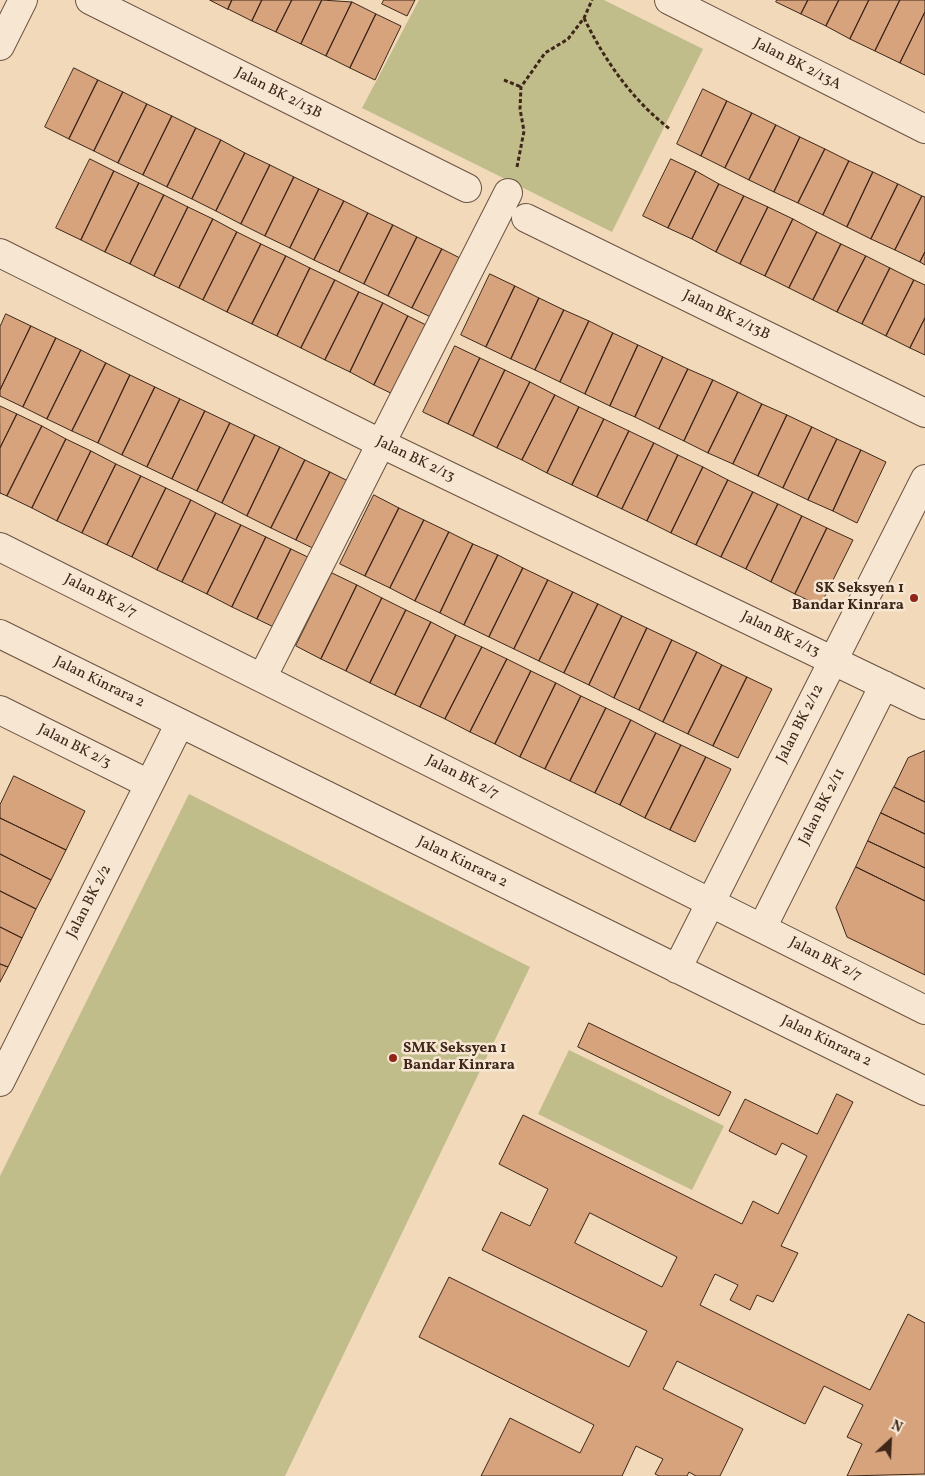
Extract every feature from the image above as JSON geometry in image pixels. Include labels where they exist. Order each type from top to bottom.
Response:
[{"type":"street","points":[[0,46],[23,0]]},
{"type":"street","name":"Jalan BK 2/13B","points":[[90,0],[467,188]]},
{"type":"street","name":"Jalan BK 2/13A","points":[[669,0],[925,129]]},
{"type":"street","points":[[262,678],[508,193]]},
{"type":"street","name":"Jalan BK 2/13B","points":[[526,218],[925,413]]},
{"type":"street","name":"Jalan BK 2/13","points":[[2,261],[833,660]]},
{"type":"street","name":"Jalan BK 2/12","points":[[677,969],[925,479]]},
{"type":"street","name":"Jalan BK 2/7","points":[[0,547],[924,1007]]},
{"type":"street","name":"Jalan Kinrara 2","points":[[0,634],[925,1091]]},
{"type":"street","points":[[833,660],[925,705]]},
{"type":"street","name":"Jalan BK 2/11","points":[[762,928],[884,685]]},
{"type":"street","name":"Jalan BK 2/3","points":[[0,710],[149,784]]},
{"type":"street","name":"Jalan BK 2/2","points":[[0,1082],[180,723]]},
{"type":"path","points":[[508,193],[522,148],[524,131],[520,109],[521,88],[545,53],[568,39],[584,18],[592,0]]},
{"type":"path","points":[[584,18],[601,53],[615,73],[654,117],[671,130]]},
{"type":"path","points":[[504,80],[521,88]]},
{"type":"shaded area","points":[[419,0],[604,0],[703,49],[612,232],[362,108]]},
{"type":"shaded area","points":[[189,794],[530,967],[285,1476],[0,1476],[0,1176]]},
{"type":"shaded area","points":[[569,1050],[724,1126],[692,1190],[538,1114]]},
{"type":"building","points":[[210,0],[232,0],[228,9]]},
{"type":"building","points":[[232,0],[262,0],[252,21],[228,9]]},
{"type":"building","points":[[262,0],[292,0],[276,32],[252,21]]},
{"type":"building","points":[[292,0],[322,0],[301,44],[276,32]]},
{"type":"building","points":[[322,0],[352,2],[326,56],[301,44]]},
{"type":"building","points":[[384,0],[415,0],[407,16],[382,4]]},
{"type":"building","points":[[777,0],[808,0],[801,14],[776,2]]},
{"type":"building","points":[[808,0],[839,0],[826,26],[801,14]]},
{"type":"building","points":[[839,0],[869,0],[850,39],[826,26]]},
{"type":"building","points":[[869,0],[900,0],[875,51],[850,39]]},
{"type":"building","points":[[900,0],[925,0],[925,12],[900,63],[875,51]]},
{"type":"building","points":[[352,2],[376,14],[350,68],[326,56]]},
{"type":"building","points":[[925,12],[925,75],[900,63]]},
{"type":"building","points":[[376,14],[401,26],[375,80],[350,68]]},
{"type":"building","points":[[74,68],[98,80],[69,139],[45,127]]},
{"type":"building","points":[[98,80],[123,92],[94,151],[69,139]]},
{"type":"building","points":[[703,89],[727,101],[701,156],[677,144]]},
{"type":"building","points":[[123,92],[147,104],[118,163],[94,151]]},
{"type":"building","points":[[727,101],[752,113],[725,168],[701,156]]},
{"type":"building","points":[[147,104],[172,116],[143,175],[118,163]]},
{"type":"building","points":[[752,113],[776,125],[749,180],[725,168]]},
{"type":"building","points":[[172,116],[196,128],[167,187],[143,175]]},
{"type":"building","points":[[776,125],[800,137],[774,192],[749,180]]},
{"type":"building","points":[[196,128],[221,140],[192,199],[167,187]]},
{"type":"building","points":[[800,137],[825,149],[798,203],[774,192]]},
{"type":"building","points":[[221,140],[245,153],[216,211],[192,199]]},
{"type":"building","points":[[825,149],[849,161],[823,215],[798,203]]},
{"type":"building","points":[[245,153],[270,165],[241,224],[216,211]]},
{"type":"building","points":[[90,159],[114,171],[81,240],[56,228]]},
{"type":"building","points":[[671,159],[696,171],[668,228],[643,216]]},
{"type":"building","points":[[849,161],[873,172],[847,227],[823,215]]},
{"type":"building","points":[[270,165],[294,177],[265,236],[241,224]]},
{"type":"building","points":[[114,171],[139,183],[105,252],[81,240]]},
{"type":"building","points":[[696,171],[719,184],[692,239],[668,228]]},
{"type":"building","points":[[873,172],[898,184],[871,239],[847,227]]},
{"type":"building","points":[[294,177],[319,189],[290,248],[265,236]]},
{"type":"building","points":[[139,183],[164,195],[130,264],[105,252]]},
{"type":"building","points":[[719,184],[744,196],[716,252],[692,239]]},
{"type":"building","points":[[898,184],[922,196],[895,250],[871,239]]},
{"type":"building","points":[[319,189],[344,201],[314,260],[290,248]]},
{"type":"building","points":[[164,195],[188,207],[154,276],[130,264]]},
{"type":"building","points":[[744,196],[768,207],[740,264],[716,252]]},
{"type":"building","points":[[922,196],[925,197],[925,252],[920,262],[895,250]]},
{"type":"building","points":[[344,201],[368,213],[339,272],[314,260]]},
{"type":"building","points":[[188,207],[213,219],[179,288],[154,276]]},
{"type":"building","points":[[768,207],[793,219],[765,276],[740,264]]},
{"type":"building","points":[[368,213],[393,225],[364,284],[339,272]]},
{"type":"building","points":[[213,219],[237,232],[203,300],[179,288]]},
{"type":"building","points":[[793,219],[817,232],[789,288],[765,276]]},
{"type":"building","points":[[393,225],[417,237],[388,296],[364,284]]},
{"type":"building","points":[[237,232],[261,244],[227,312],[203,300]]},
{"type":"building","points":[[817,232],[841,244],[813,300],[789,288]]},
{"type":"building","points":[[417,237],[442,249],[412,308],[388,296]]},
{"type":"building","points":[[261,244],[286,256],[252,324],[227,312]]},
{"type":"building","points":[[841,244],[866,256],[837,312],[813,300]]},
{"type":"building","points":[[442,249],[466,261],[437,320],[412,308]]},
{"type":"building","points":[[925,252],[925,265],[920,262]]},
{"type":"building","points":[[286,256],[310,268],[277,336],[252,324]]},
{"type":"building","points":[[866,256],[890,268],[862,324],[837,312]]},
{"type":"building","points":[[310,268],[335,280],[301,348],[277,336]]},
{"type":"building","points":[[890,268],[914,280],[886,336],[862,324]]},
{"type":"building","points":[[490,274],[515,286],[486,347],[461,335]]},
{"type":"building","points":[[335,280],[359,292],[325,360],[301,348]]},
{"type":"building","points":[[914,280],[925,285],[925,318],[910,348],[886,336]]},
{"type":"building","points":[[515,286],[539,298],[511,359],[486,347]]},
{"type":"building","points":[[359,292],[383,303],[350,372],[325,360]]},
{"type":"building","points":[[539,298],[564,310],[535,370],[511,359]]},
{"type":"building","points":[[383,303],[408,316],[374,385],[350,372]]},
{"type":"building","points":[[564,310],[589,321],[560,382],[535,370]]},
{"type":"building","points":[[6,314],[31,326],[0,390],[0,327]]},
{"type":"building","points":[[408,316],[432,328],[399,397],[374,385]]},
{"type":"building","points":[[925,318],[925,355],[910,348]]},
{"type":"building","points":[[589,321],[613,333],[585,394],[560,382]]},
{"type":"building","points":[[31,326],[56,338],[23,407],[0,396],[0,390]]},
{"type":"building","points":[[613,333],[638,345],[610,406],[585,394]]},
{"type":"building","points":[[56,338],[81,350],[47,419],[23,407]]},
{"type":"building","points":[[638,345],[663,357],[635,417],[610,406]]},
{"type":"building","points":[[455,346],[480,358],[448,424],[423,412]]},
{"type":"building","points":[[81,350],[106,363],[72,431],[47,419]]},
{"type":"building","points":[[663,357],[688,369],[659,429],[635,417]]},
{"type":"building","points":[[480,358],[505,370],[473,436],[448,424]]},
{"type":"building","points":[[106,363],[130,375],[98,443],[72,431]]},
{"type":"building","points":[[688,369],[713,380],[684,441],[659,429]]},
{"type":"building","points":[[505,370],[530,382],[497,448],[473,436]]},
{"type":"building","points":[[130,375],[155,387],[122,455],[98,443]]},
{"type":"building","points":[[713,380],[738,392],[708,453],[684,441]]},
{"type":"building","points":[[530,382],[555,395],[522,460],[497,448]]},
{"type":"building","points":[[155,387],[180,399],[147,467],[122,455]]},
{"type":"building","points":[[738,392],[762,404],[733,464],[708,453]]},
{"type":"building","points":[[555,395],[579,407],[547,473],[522,460]]},
{"type":"building","points":[[180,399],[205,411],[172,479],[147,467]]},
{"type":"building","points":[[762,404],[787,415],[758,476],[733,464]]},
{"type":"building","points":[[0,406],[17,414],[0,448]]},
{"type":"building","points":[[579,407],[604,419],[572,485],[547,473]]},
{"type":"building","points":[[205,411],[230,423],[197,491],[172,479]]},
{"type":"building","points":[[17,414],[42,426],[7,496],[0,493],[0,448]]},
{"type":"building","points":[[787,415],[812,427],[783,488],[758,476]]},
{"type":"building","points":[[604,419],[629,431],[597,497],[572,485]]},
{"type":"building","points":[[230,423],[255,435],[222,503],[197,491]]},
{"type":"building","points":[[42,426],[66,439],[32,508],[7,496]]},
{"type":"building","points":[[812,427],[837,439],[808,500],[783,488]]},
{"type":"building","points":[[629,431],[654,443],[622,509],[597,497]]},
{"type":"building","points":[[255,435],[280,447],[247,516],[222,503]]},
{"type":"building","points":[[66,439],[91,451],[57,521],[32,508]]},
{"type":"building","points":[[837,439],[861,450],[833,511],[808,500]]},
{"type":"building","points":[[654,443],[678,455],[647,521],[622,509]]},
{"type":"building","points":[[280,447],[305,460],[271,528],[247,516]]},
{"type":"building","points":[[861,450],[886,462],[857,523],[833,511]]},
{"type":"building","points":[[91,451],[116,464],[82,533],[57,521]]},
{"type":"building","points":[[678,455],[703,467],[671,533],[647,521]]},
{"type":"building","points":[[305,460],[330,472],[296,540],[271,528]]},
{"type":"building","points":[[116,464],[141,476],[107,545],[82,533]]},
{"type":"building","points":[[703,467],[728,480],[696,545],[671,533]]},
{"type":"building","points":[[330,472],[354,484],[321,552],[296,540]]},
{"type":"building","points":[[141,476],[166,488],[132,557],[107,545]]},
{"type":"building","points":[[728,480],[753,492],[721,557],[696,545]]},
{"type":"building","points":[[166,488],[191,500],[157,570],[132,557]]},
{"type":"building","points":[[753,492],[778,504],[746,569],[721,557]]},
{"type":"building","points":[[374,495],[399,508],[365,576],[340,564]]},
{"type":"building","points":[[191,500],[216,513],[182,582],[157,570]]},
{"type":"building","points":[[778,504],[802,516],[771,582],[746,569]]},
{"type":"building","points":[[399,508],[424,520],[390,588],[365,576]]},
{"type":"building","points":[[216,513],[241,525],[207,594],[182,582]]},
{"type":"building","points":[[802,516],[827,528],[795,594],[771,582]]},
{"type":"building","points":[[424,520],[449,532],[415,601],[390,588]]},
{"type":"building","points":[[241,525],[266,537],[232,607],[207,594]]},
{"type":"building","points":[[827,528],[853,540],[820,606],[795,594]]},
{"type":"building","points":[[449,532],[473,544],[440,613],[415,601]]},
{"type":"building","points":[[266,537],[291,549],[257,619],[232,607]]},
{"type":"building","points":[[473,544],[498,555],[464,625],[440,613]]},
{"type":"building","points":[[291,549],[316,561],[282,631],[257,619]]},
{"type":"building","points":[[498,555],[523,568],[489,637],[464,625]]},
{"type":"building","points":[[523,568],[548,580],[514,649],[489,637]]},
{"type":"building","points":[[332,573],[357,585],[321,659],[296,646]]},
{"type":"building","points":[[548,580],[573,592],[539,661],[514,649]]},
{"type":"building","points":[[357,585],[382,598],[346,671],[321,659]]},
{"type":"building","points":[[573,592],[598,604],[564,673],[539,661]]},
{"type":"building","points":[[382,598],[406,610],[370,683],[346,671]]},
{"type":"building","points":[[598,604],[622,616],[589,685],[564,673]]},
{"type":"building","points":[[406,610],[431,622],[395,695],[370,683]]},
{"type":"building","points":[[622,616],[647,628],[614,698],[589,685]]},
{"type":"building","points":[[431,622],[456,635],[420,707],[395,695]]},
{"type":"building","points":[[647,628],[672,640],[639,710],[614,698]]},
{"type":"building","points":[[456,635],[482,647],[445,719],[420,707]]},
{"type":"building","points":[[672,640],[697,652],[663,722],[639,710]]},
{"type":"building","points":[[482,647],[507,659],[470,732],[445,719]]},
{"type":"building","points":[[697,652],[722,665],[688,734],[663,722]]},
{"type":"building","points":[[507,659],[531,671],[495,744],[470,732]]},
{"type":"building","points":[[722,665],[747,677],[713,746],[688,734]]},
{"type":"building","points":[[531,671],[556,683],[520,757],[495,744]]},
{"type":"building","points":[[747,677],[772,689],[738,758],[713,746]]},
{"type":"building","points":[[556,683],[581,696],[545,769],[520,757]]},
{"type":"building","points":[[581,696],[606,708],[570,781],[545,769]]},
{"type":"building","points":[[606,708],[631,720],[595,793],[570,781]]},
{"type":"building","points":[[631,720],[656,733],[620,805],[595,793]]},
{"type":"building","points":[[656,733],[681,745],[645,818],[620,805]]},
{"type":"building","points":[[681,745],[706,757],[670,830],[645,818]]},
{"type":"building","points":[[925,751],[925,802],[894,787],[908,758]]},
{"type":"building","points":[[706,757],[731,769],[695,842],[670,830]]},
{"type":"building","points":[[14,776],[85,811],[66,850],[0,818],[0,805]]},
{"type":"building","points":[[894,787],[925,802],[925,834],[881,813]]},
{"type":"building","points":[[881,813],[925,834],[925,868],[868,841]]},
{"type":"building","points":[[0,818],[66,850],[51,880],[0,854]]},
{"type":"building","points":[[868,841],[925,868],[925,901],[856,867]]},
{"type":"building","points":[[0,854],[51,880],[36,909],[0,891]]},
{"type":"building","points":[[856,867],[925,901],[925,975],[847,937],[836,908]]},
{"type":"building","points":[[0,891],[36,909],[22,938],[0,927]]},
{"type":"building","points":[[0,927],[22,938],[8,967],[0,964]]},
{"type":"building","points":[[0,964],[8,967],[0,982]]},
{"type":"building","points":[[589,1023],[731,1092],[719,1116],[578,1047]]},
{"type":"building","points":[[837,1094],[853,1102],[781,1246],[798,1253],[773,1302],[757,1295],[750,1310],[730,1300],[738,1285],[715,1274],[700,1305],[870,1390],[908,1314],[925,1323],[925,1474],[847,1476],[862,1444],[847,1437],[863,1405],[824,1386],[805,1424],[677,1361],[663,1389],[743,1429],[720,1476],[696,1476],[689,1472],[687,1476],[659,1476],[655,1474],[663,1459],[636,1446],[622,1476],[481,1476],[510,1418],[580,1453],[594,1425],[419,1337],[449,1277],[629,1367],[647,1331],[482,1250],[501,1212],[530,1226],[548,1189],[499,1164],[523,1115],[742,1224],[753,1201],[778,1214],[807,1156],[782,1143],[776,1155],[729,1131],[745,1099],[817,1134]],"holes":[[[590,1213],[677,1257],[662,1287],[575,1243]]]},
{"type":"place","name":"SK Seksyen 1 Bandar Kinrara","points":[[914,598]]},
{"type":"place","name":"SMK Seksyen 1 Bandar Kinrara","points":[[393,1058]]}]
